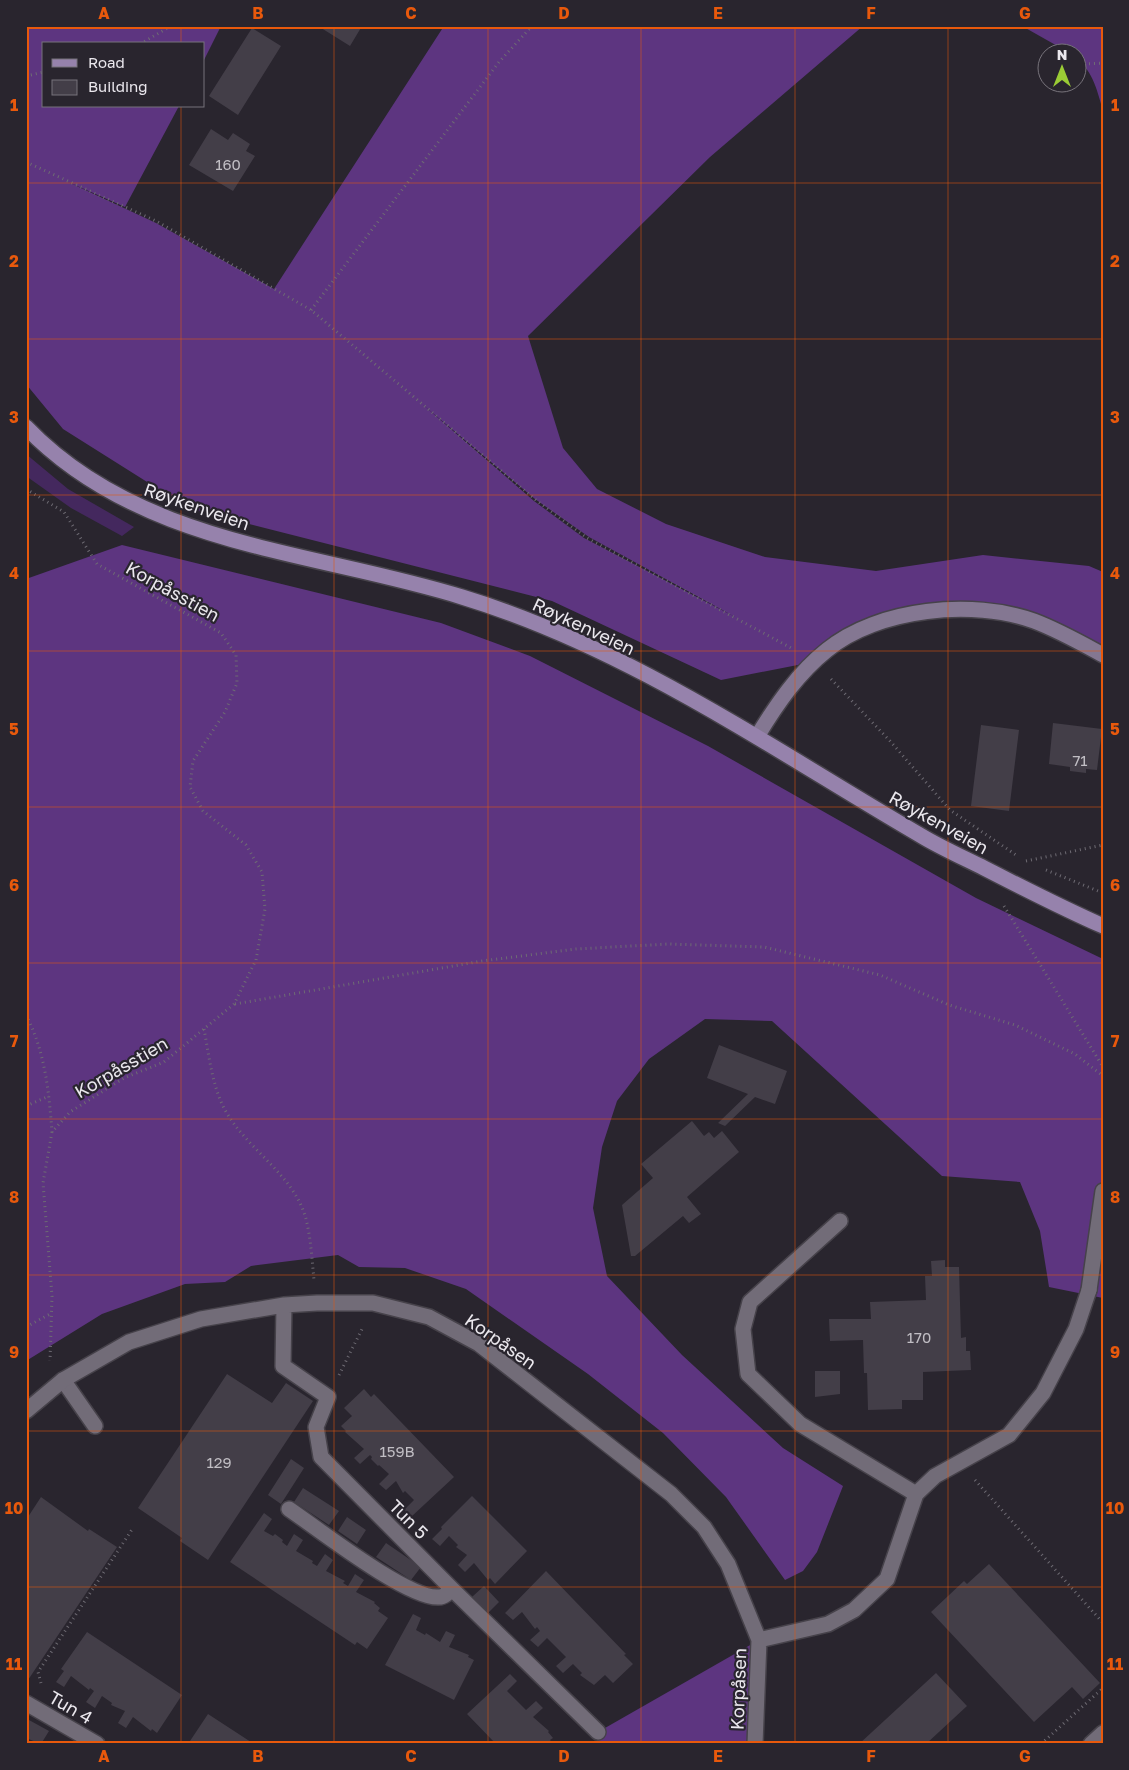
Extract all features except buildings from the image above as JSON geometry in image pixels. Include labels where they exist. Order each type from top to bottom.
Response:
[{"type":"main road","name":"Røykenveien","points":[[26,427],[64,462],[85,477],[103,489],[151,512],[230,540],[436,589],[528,619],[655,679],[758,736],[929,840],[1044,900],[1103,926]]},
{"type":"main road","points":[[758,736],[782,697],[813,662],[840,640],[875,623],[922,612],[963,609],[1003,612],[1034,621],[1103,655]]},
{"type":"street","points":[[759,1640],[828,1624],[854,1610],[887,1579],[916,1494],[935,1476],[1009,1435],[1043,1393],[1076,1329],[1089,1290],[1103,1191]]},
{"type":"street","points":[[840,1221],[750,1302],[743,1329],[748,1374],[800,1424],[916,1494]]},
{"type":"street","name":"Korpåsen","points":[[26,1410],[63,1380],[128,1342],[201,1319],[284,1305],[317,1303],[374,1303],[429,1317],[479,1344],[671,1494],[704,1527],[728,1564],[759,1640],[755,1744]]},
{"type":"street","points":[[284,1305],[283,1366],[328,1397]]},
{"type":"street","points":[[63,1380],[95,1426]]},
{"type":"street","name":"Tun 5","points":[[328,1397],[316,1427],[321,1457],[452,1590],[598,1732]]},
{"type":"street","points":[[289,1509],[402,1585],[438,1598],[452,1590]]},
{"type":"street","name":"Tun 4","points":[[26,1703],[86,1741]]},
{"type":"street","points":[[1091,1744],[1103,1733]]},
{"type":"path","points":[[143,42],[171,26]]},
{"type":"path","points":[[311,310],[499,62],[532,26]]},
{"type":"path","points":[[1086,64],[1103,63]]},
{"type":"path","points":[[26,76],[42,72]]},
{"type":"path","points":[[26,162],[156,221],[311,310],[536,501],[588,538],[780,641],[813,662],[890,741],[950,810],[1025,861],[1034,865]]},
{"type":"path","name":"Korpåsstien","points":[[26,489],[64,512],[97,564],[221,633],[236,655],[237,683],[225,712],[193,761],[190,787],[203,811],[246,845],[262,872],[265,909],[256,960],[234,1004],[164,1062],[124,1078],[70,1112],[52,1132]]},
{"type":"path","points":[[1025,861],[1103,845]]},
{"type":"path","points":[[982,867],[1019,933],[1103,1067]]},
{"type":"path","points":[[1042,868],[1103,893]]},
{"type":"path","points":[[234,1004],[482,961],[576,950],[668,944],[764,947],[880,975],[949,1005],[1015,1025],[1076,1054],[1103,1076]]},
{"type":"path","points":[[26,1015],[40,1047],[49,1096],[52,1132],[43,1183],[52,1313],[49,1390]]},
{"type":"path","points":[[204,1029],[213,1074],[225,1110],[252,1144],[279,1173],[295,1195],[306,1219],[317,1303]]},
{"type":"path","points":[[26,1106],[49,1096]]},
{"type":"path","points":[[26,1326],[52,1313]]},
{"type":"path","points":[[328,1397],[363,1327]]},
{"type":"path","points":[[959,1463],[1103,1623]]},
{"type":"path","points":[[52,1718],[38,1672],[133,1528]]},
{"type":"path","points":[[1041,1744],[1103,1688]]},
{"type":"shaded area","points":[[29,26],[221,26],[205,58],[205,42],[42,42],[42,108],[178,108],[125,207],[66,181],[156,223],[274,289],[444,26],[863,26],[710,157],[528,336],[563,448],[597,489],[666,524],[765,557],[876,571],[983,555],[1089,566],[1103,572],[1103,657],[1035,621],[963,609],[875,623],[813,662],[721,680],[552,601],[190,509],[63,429],[26,384],[26,28]],"holes":[[[422,404],[535,499],[589,537],[737,618],[584,538],[534,501]]]},
{"type":"shaded area","points":[[1022,26],[1103,26],[1103,111],[1094,83],[1086,68],[1086,42],[1050,42]]},
{"type":"shaded area","points":[[26,454],[68,489],[134,527],[122,536],[71,508],[26,476]]},
{"type":"shaded area","points":[[122,545],[441,623],[530,656],[708,746],[976,898],[1103,959],[1103,1298],[1049,1287],[1040,1231],[1020,1182],[942,1176],[772,1021],[705,1019],[649,1059],[617,1101],[602,1147],[593,1208],[607,1276],[682,1355],[783,1448],[843,1486],[817,1552],[803,1571],[785,1580],[726,1497],[663,1433],[588,1374],[466,1289],[405,1268],[359,1267],[338,1255],[251,1266],[225,1282],[185,1284],[102,1314],[26,1361],[26,579]]},
{"type":"shaded area","points":[[759,1640],[755,1744],[597,1744],[598,1732]]}]
